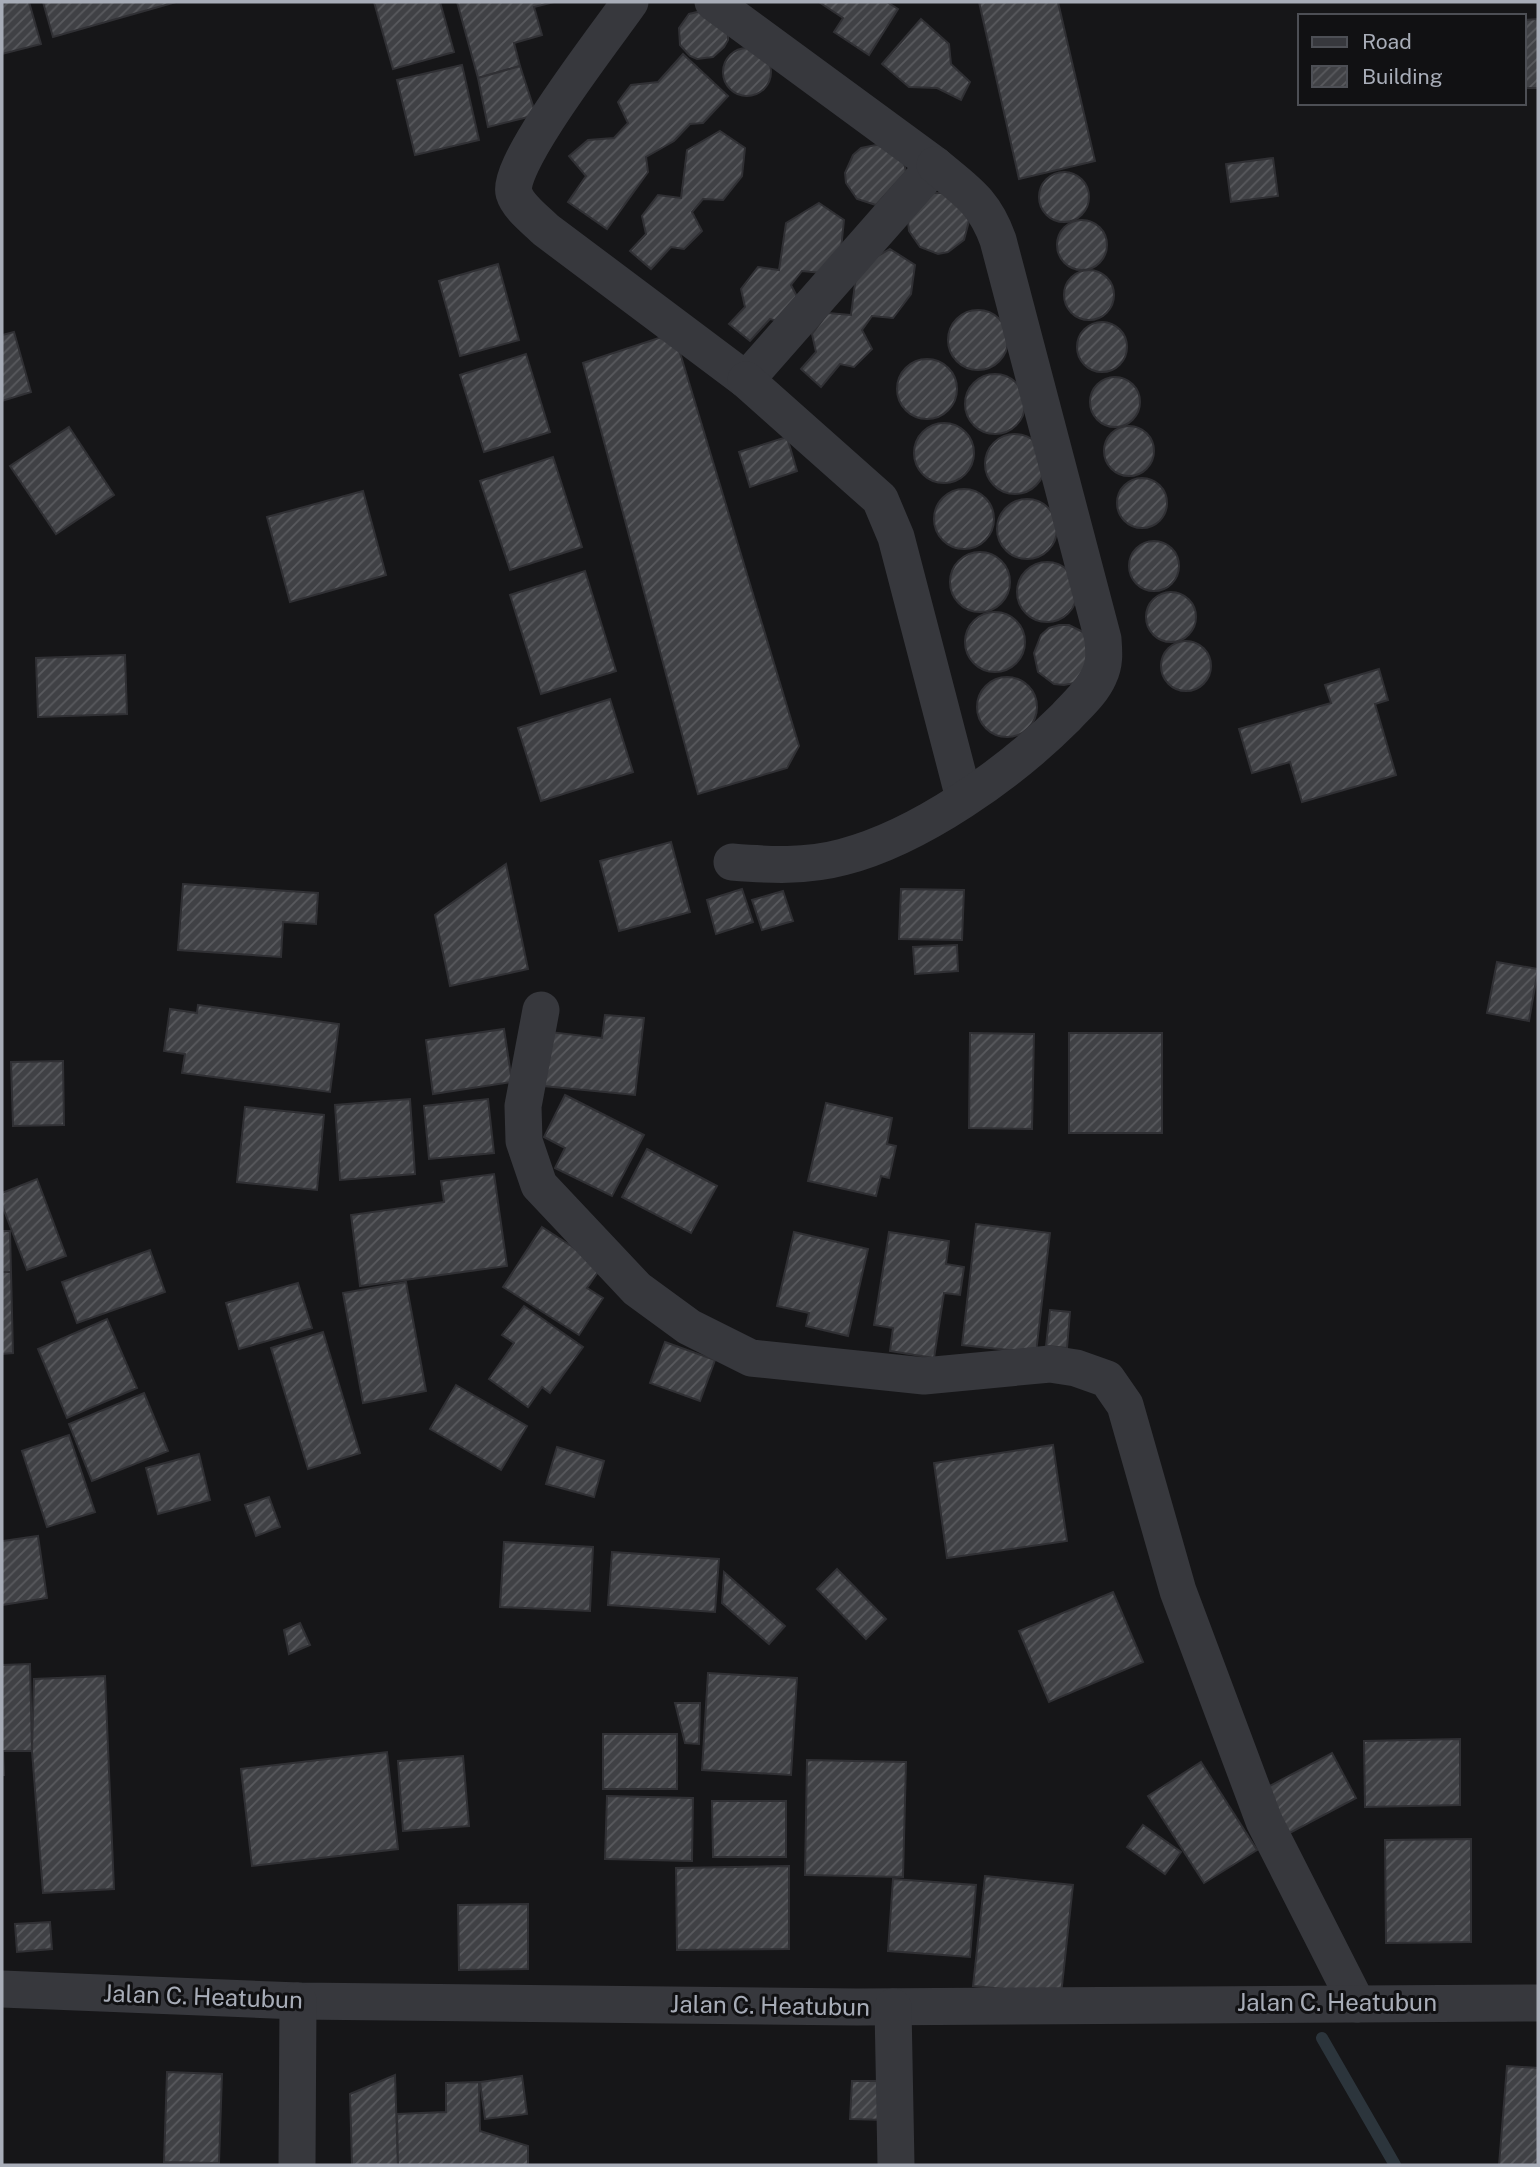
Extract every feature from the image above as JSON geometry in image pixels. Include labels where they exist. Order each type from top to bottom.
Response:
[{"type":"street","points":[[630,2],[538,132],[519,166],[513,185],[514,194],[546,230],[746,380],[880,499],[896,537],[964,798]]},
{"type":"street","points":[[713,2],[934,165],[976,199],[990,219],[998,240],[1103,639],[1104,658],[1100,675],[1089,693],[1016,761],[917,827],[844,857],[819,862],[776,865],[732,862]]},
{"type":"street","points":[[746,380],[934,165]]},
{"type":"street","points":[[541,1010],[523,1106],[524,1141],[538,1185],[637,1289],[689,1328],[751,1358],[924,1376],[1050,1364],[1076,1368],[1107,1379],[1125,1405],[1178,1591],[1264,1821],[1357,2004]]},
{"type":"street","name":"Jalan C. Heatubun","points":[[2,1989],[299,2001],[893,2007],[1538,2003]]},
{"type":"street","points":[[297,2165],[299,2001]]},
{"type":"street","points":[[893,2007],[896,2165]]},
{"type":"building","points":[[2,2],[29,2],[41,44],[2,54]]},
{"type":"building","points":[[43,2],[176,2],[53,37]]},
{"type":"building","points":[[374,2],[440,2],[454,52],[393,69]]},
{"type":"building","points":[[457,2],[554,2],[534,7],[542,35],[514,43],[520,66],[478,78]]},
{"type":"building","points":[[819,2],[887,2],[898,9],[869,55],[834,32],[843,18]]},
{"type":"building","points":[[979,2],[1058,2],[1095,161],[1019,179]]},
{"type":"building","points":[[705,10],[728,32],[728,40],[713,57],[697,59],[690,56],[680,45],[679,28],[689,14]]},
{"type":"building","points":[[921,19],[949,44],[951,64],[970,82],[961,100],[937,88],[909,87],[882,64]]},
{"type":"building","points":[[1538,19],[1538,88],[1526,88],[1526,20]]},
{"type":"building","points":[[747,48],[764,55],[771,72],[764,89],[747,96],[730,89],[723,72],[730,55]]},
{"type":"building","points":[[683,54],[728,96],[703,123],[690,124],[674,141],[646,157],[648,172],[607,229],[568,202],[586,176],[569,156],[588,140],[614,138],[628,123],[618,102],[631,85],[658,82]]},
{"type":"building","points":[[462,65],[479,140],[415,155],[397,80]]},
{"type":"building","points":[[520,66],[536,115],[488,127],[478,78]]},
{"type":"building","points":[[720,131],[745,148],[742,176],[723,200],[703,199],[692,212],[702,231],[684,249],[671,247],[651,269],[630,251],[646,234],[642,216],[658,195],[681,198],[687,150]]},
{"type":"building","points":[[881,144],[904,163],[906,172],[876,205],[857,199],[846,183],[845,173],[853,155],[861,148]]},
{"type":"building","points":[[1273,158],[1278,196],[1231,202],[1226,164]]},
{"type":"building","points":[[1064,172],[1081,180],[1089,197],[1081,214],[1064,222],[1047,214],[1039,197],[1047,180]]},
{"type":"building","points":[[933,193],[943,193],[967,211],[969,221],[964,240],[948,252],[938,254],[920,247],[909,231],[908,221]]},
{"type":"building","points":[[819,203],[844,220],[841,249],[822,273],[802,271],[791,285],[801,304],[783,322],[770,319],[750,341],[729,324],[745,307],[741,289],[758,267],[779,270],[786,223]]},
{"type":"building","points":[[1082,220],[1099,228],[1107,245],[1099,262],[1082,270],[1065,262],[1057,245],[1065,228]]},
{"type":"building","points":[[890,249],[915,265],[911,294],[893,318],[872,316],[862,330],[872,349],[854,367],[840,364],[821,387],[801,369],[816,352],[812,334],[828,313],[851,315],[857,268]]},
{"type":"building","points":[[498,264],[519,340],[460,356],[439,281]]},
{"type":"building","points":[[1089,270],[1106,278],[1114,295],[1106,312],[1089,320],[1072,312],[1064,295],[1072,278]]},
{"type":"building","points":[[978,310],[995,315],[1003,323],[1008,340],[1003,357],[995,365],[978,370],[961,365],[953,357],[948,340],[953,323],[961,315]]},
{"type":"building","points":[[1102,322],[1119,330],[1127,347],[1119,364],[1102,372],[1085,364],[1077,347],[1085,330]]},
{"type":"building","points":[[14,332],[31,392],[2,401],[2,335]]},
{"type":"building","points":[[674,333],[799,746],[787,768],[698,794],[583,363]]},
{"type":"building","points":[[526,354],[550,432],[484,452],[460,375]]},
{"type":"building","points":[[927,359],[939,361],[952,372],[957,389],[955,401],[944,414],[927,419],[915,417],[902,406],[897,389],[899,377],[910,364]]},
{"type":"building","points":[[995,374],[1012,379],[1020,387],[1025,404],[1020,421],[1012,429],[995,434],[978,429],[970,421],[965,404],[970,387],[978,379]]},
{"type":"building","points":[[1115,377],[1132,385],[1140,402],[1132,419],[1115,427],[1098,419],[1090,402],[1098,385]]},
{"type":"building","points":[[944,423],[956,425],[969,436],[974,453],[972,465],[961,478],[944,483],[932,481],[919,470],[914,453],[916,441],[927,428]]},
{"type":"building","points":[[1129,426],[1146,434],[1154,451],[1146,468],[1129,476],[1112,468],[1104,451],[1112,434]]},
{"type":"building","points":[[69,427],[114,495],[56,534],[10,466]]},
{"type":"building","points":[[1015,434],[1032,439],[1040,447],[1045,464],[1040,481],[1032,489],[1015,494],[998,489],[990,481],[985,464],[990,447],[998,439]]},
{"type":"building","points":[[787,437],[797,471],[750,487],[739,452]]},
{"type":"building","points":[[553,457],[582,547],[510,570],[480,481]]},
{"type":"building","points":[[1142,478],[1159,486],[1167,503],[1159,520],[1142,528],[1125,520],[1117,503],[1125,486]]},
{"type":"building","points":[[958,489],[970,489],[989,502],[994,519],[992,531],[981,544],[970,549],[958,549],[939,536],[934,525],[934,513],[947,494]]},
{"type":"building","points":[[363,491],[386,575],[290,602],[267,517]]},
{"type":"building","points":[[1027,499],[1044,504],[1052,512],[1057,529],[1052,546],[1044,554],[1027,559],[1010,554],[1002,546],[997,529],[1002,512],[1010,504]]},
{"type":"building","points":[[1154,541],[1171,549],[1179,566],[1171,583],[1154,591],[1137,583],[1129,566],[1137,549]]},
{"type":"building","points":[[974,552],[986,552],[1005,565],[1010,582],[1008,594],[997,607],[986,612],[974,612],[955,599],[950,588],[950,576],[963,557]]},
{"type":"building","points":[[1047,562],[1064,567],[1072,575],[1077,592],[1072,609],[1064,617],[1047,622],[1030,617],[1022,609],[1017,592],[1022,575],[1030,567]]},
{"type":"building","points":[[585,571],[616,671],[541,694],[510,595]]},
{"type":"building","points":[[1171,592],[1188,600],[1196,617],[1188,634],[1171,642],[1154,634],[1146,617],[1154,600]]},
{"type":"building","points":[[989,612],[1001,612],[1020,625],[1025,642],[1023,654],[1012,667],[1001,672],[989,672],[970,659],[965,648],[965,636],[978,617]]},
{"type":"building","points":[[1069,625],[1087,634],[1089,672],[1074,683],[1064,685],[1054,684],[1038,672],[1034,653],[1041,635],[1049,628]]},
{"type":"building","points":[[1186,641],[1203,649],[1211,666],[1203,683],[1186,691],[1169,683],[1161,666],[1169,649]]},
{"type":"building","points":[[125,655],[127,714],[38,717],[36,658]]},
{"type":"building","points":[[1379,669],[1388,700],[1375,704],[1396,775],[1302,802],[1290,762],[1252,773],[1239,729],[1331,703],[1325,685]]},
{"type":"building","points":[[1001,677],[1013,677],[1032,690],[1037,707],[1035,719],[1024,732],[1013,737],[1001,737],[982,724],[977,713],[977,701],[990,682]]},
{"type":"building","points":[[610,699],[633,772],[541,801],[518,728]]},
{"type":"building","points":[[671,842],[690,912],[619,931],[600,861]]},
{"type":"building","points":[[506,864],[528,969],[450,986],[435,915]]},
{"type":"building","points":[[183,884],[318,893],[316,924],[283,922],[281,957],[178,950]]},
{"type":"building","points":[[742,889],[753,922],[716,934],[707,900]]},
{"type":"building","points":[[901,889],[964,890],[962,940],[899,939]]},
{"type":"building","points":[[783,891],[793,921],[762,930],[752,900]]},
{"type":"building","points":[[957,945],[958,971],[915,974],[913,947]]},
{"type":"building","points":[[1497,962],[1538,969],[1529,1021],[1487,1013]]},
{"type":"building","points":[[198,1005],[339,1024],[330,1092],[182,1073],[185,1054],[164,1051],[170,1009],[197,1013]]},
{"type":"building","points":[[605,1015],[644,1018],[635,1095],[544,1086],[550,1032],[602,1038]]},
{"type":"building","points":[[504,1029],[512,1082],[433,1094],[426,1040]]},
{"type":"building","points":[[970,1033],[1034,1034],[1032,1129],[969,1128]]},
{"type":"building","points":[[1069,1033],[1162,1033],[1162,1133],[1069,1133]]},
{"type":"building","points":[[63,1061],[64,1125],[13,1126],[11,1062]]},
{"type":"building","points":[[565,1095],[644,1135],[612,1196],[555,1168],[565,1148],[544,1137]]},
{"type":"building","points":[[410,1099],[415,1174],[340,1180],[335,1105]]},
{"type":"building","points":[[488,1099],[494,1153],[429,1159],[424,1106]]},
{"type":"building","points":[[826,1103],[892,1118],[887,1144],[896,1146],[889,1178],[881,1176],[876,1196],[808,1181]]},
{"type":"building","points":[[245,1107],[324,1115],[317,1190],[237,1182]]},
{"type":"building","points":[[647,1149],[717,1186],[691,1233],[622,1197]]},
{"type":"building","points":[[494,1174],[507,1266],[360,1286],[351,1215],[444,1202],[441,1181]]},
{"type":"building","points":[[37,1179],[66,1256],[27,1270],[2,1205],[2,1193]]},
{"type":"building","points":[[976,1224],[1050,1233],[1036,1353],[962,1345]]},
{"type":"building","points":[[542,1227],[602,1266],[587,1288],[603,1298],[579,1335],[503,1287]]},
{"type":"building","points":[[2,1231],[10,1231],[11,1272],[2,1272]]},
{"type":"building","points":[[794,1232],[868,1249],[848,1336],[806,1326],[809,1313],[777,1306]]},
{"type":"building","points":[[889,1232],[949,1241],[946,1264],[964,1267],[960,1295],[944,1293],[934,1358],[890,1351],[893,1328],[874,1325]]},
{"type":"building","points":[[150,1250],[165,1292],[77,1323],[62,1282]]},
{"type":"building","points":[[2,1272],[11,1272],[13,1353],[2,1354]]},
{"type":"building","points":[[406,1282],[426,1391],[363,1403],[343,1293]]},
{"type":"building","points":[[298,1283],[312,1328],[239,1349],[226,1303]]},
{"type":"building","points":[[524,1306],[583,1347],[550,1393],[542,1387],[528,1407],[489,1379],[514,1343],[502,1335]]},
{"type":"building","points":[[1050,1310],[1070,1312],[1067,1348],[1046,1346]]},
{"type":"building","points":[[107,1319],[137,1388],[67,1418],[38,1349]]},
{"type":"building","points":[[323,1332],[360,1453],[308,1469],[271,1348]]},
{"type":"building","points":[[665,1342],[715,1360],[700,1401],[650,1383]]},
{"type":"building","points":[[456,1385],[527,1426],[501,1470],[430,1429]]},
{"type":"building","points":[[144,1393],[168,1451],[92,1481],[69,1424]]},
{"type":"building","points":[[69,1435],[95,1512],[47,1527],[22,1451]]},
{"type":"building","points":[[1053,1445],[1067,1541],[947,1558],[934,1463]]},
{"type":"building","points":[[557,1447],[604,1461],[594,1497],[546,1484]]},
{"type":"building","points":[[199,1454],[210,1500],[158,1514],[146,1468]]},
{"type":"building","points":[[269,1497],[280,1527],[256,1536],[245,1505]]},
{"type":"building","points":[[38,1536],[47,1598],[2,1605],[2,1541]]},
{"type":"building","points":[[504,1542],[593,1547],[590,1611],[500,1607]]},
{"type":"building","points":[[612,1552],[719,1559],[715,1612],[608,1605]]},
{"type":"building","points":[[837,1569],[886,1619],[866,1639],[817,1589]]},
{"type":"building","points":[[724,1572],[785,1626],[769,1644],[722,1603]]},
{"type":"building","points":[[1113,1592],[1143,1662],[1049,1702],[1019,1631]]},
{"type":"building","points":[[300,1623],[310,1645],[289,1654],[284,1630]]},
{"type":"building","points":[[30,1664],[32,1751],[3,1751],[2,1775],[2,1665]]},
{"type":"building","points":[[708,1673],[797,1678],[791,1775],[702,1770]]},
{"type":"building","points":[[105,1676],[114,1889],[43,1893],[32,1751],[34,1679]]},
{"type":"building","points":[[675,1703],[700,1703],[699,1744],[685,1743]]},
{"type":"building","points":[[603,1734],[677,1734],[677,1789],[603,1789]]},
{"type":"building","points":[[1460,1739],[1460,1805],[1365,1807],[1364,1741]]},
{"type":"building","points":[[387,1752],[398,1849],[252,1866],[241,1769]]},
{"type":"building","points":[[1332,1753],[1356,1798],[1286,1835],[1262,1790]]},
{"type":"building","points":[[463,1756],[469,1826],[403,1831],[398,1761]]},
{"type":"building","points":[[807,1760],[906,1762],[903,1877],[805,1875]]},
{"type":"building","points":[[1201,1762],[1257,1850],[1204,1883],[1148,1796]]},
{"type":"building","points":[[607,1796],[693,1798],[692,1861],[605,1859]]},
{"type":"building","points":[[712,1801],[786,1801],[786,1857],[713,1857]]},
{"type":"building","points":[[1143,1825],[1181,1852],[1165,1874],[1127,1847]]},
{"type":"building","points":[[1471,1839],[1471,1942],[1386,1943],[1385,1840]]},
{"type":"building","points":[[789,1866],[789,1949],[677,1950],[676,1868]]},
{"type":"building","points":[[985,1876],[1073,1885],[1061,1995],[973,1986]]},
{"type":"building","points":[[893,1879],[976,1885],[970,1957],[888,1951]]},
{"type":"building","points":[[528,1904],[528,1969],[459,1970],[458,1905]]},
{"type":"building","points":[[50,1922],[52,1949],[17,1952],[15,1924]]},
{"type":"building","points":[[1507,2066],[1538,2068],[1538,2165],[1499,2165]]},
{"type":"building","points":[[167,2072],[222,2074],[219,2163],[164,2162]]},
{"type":"building","points":[[395,2075],[398,2165],[352,2165],[350,2094]]},
{"type":"building","points":[[522,2076],[527,2114],[485,2119],[480,2082]]},
{"type":"building","points":[[852,2081],[887,2081],[886,2120],[850,2119]]},
{"type":"building","points":[[479,2082],[480,2131],[528,2146],[528,2165],[398,2165],[397,2114],[446,2112],[446,2083]]},
{"type":"waterway","points":[[1322,2038],[1395,2165]]}]
